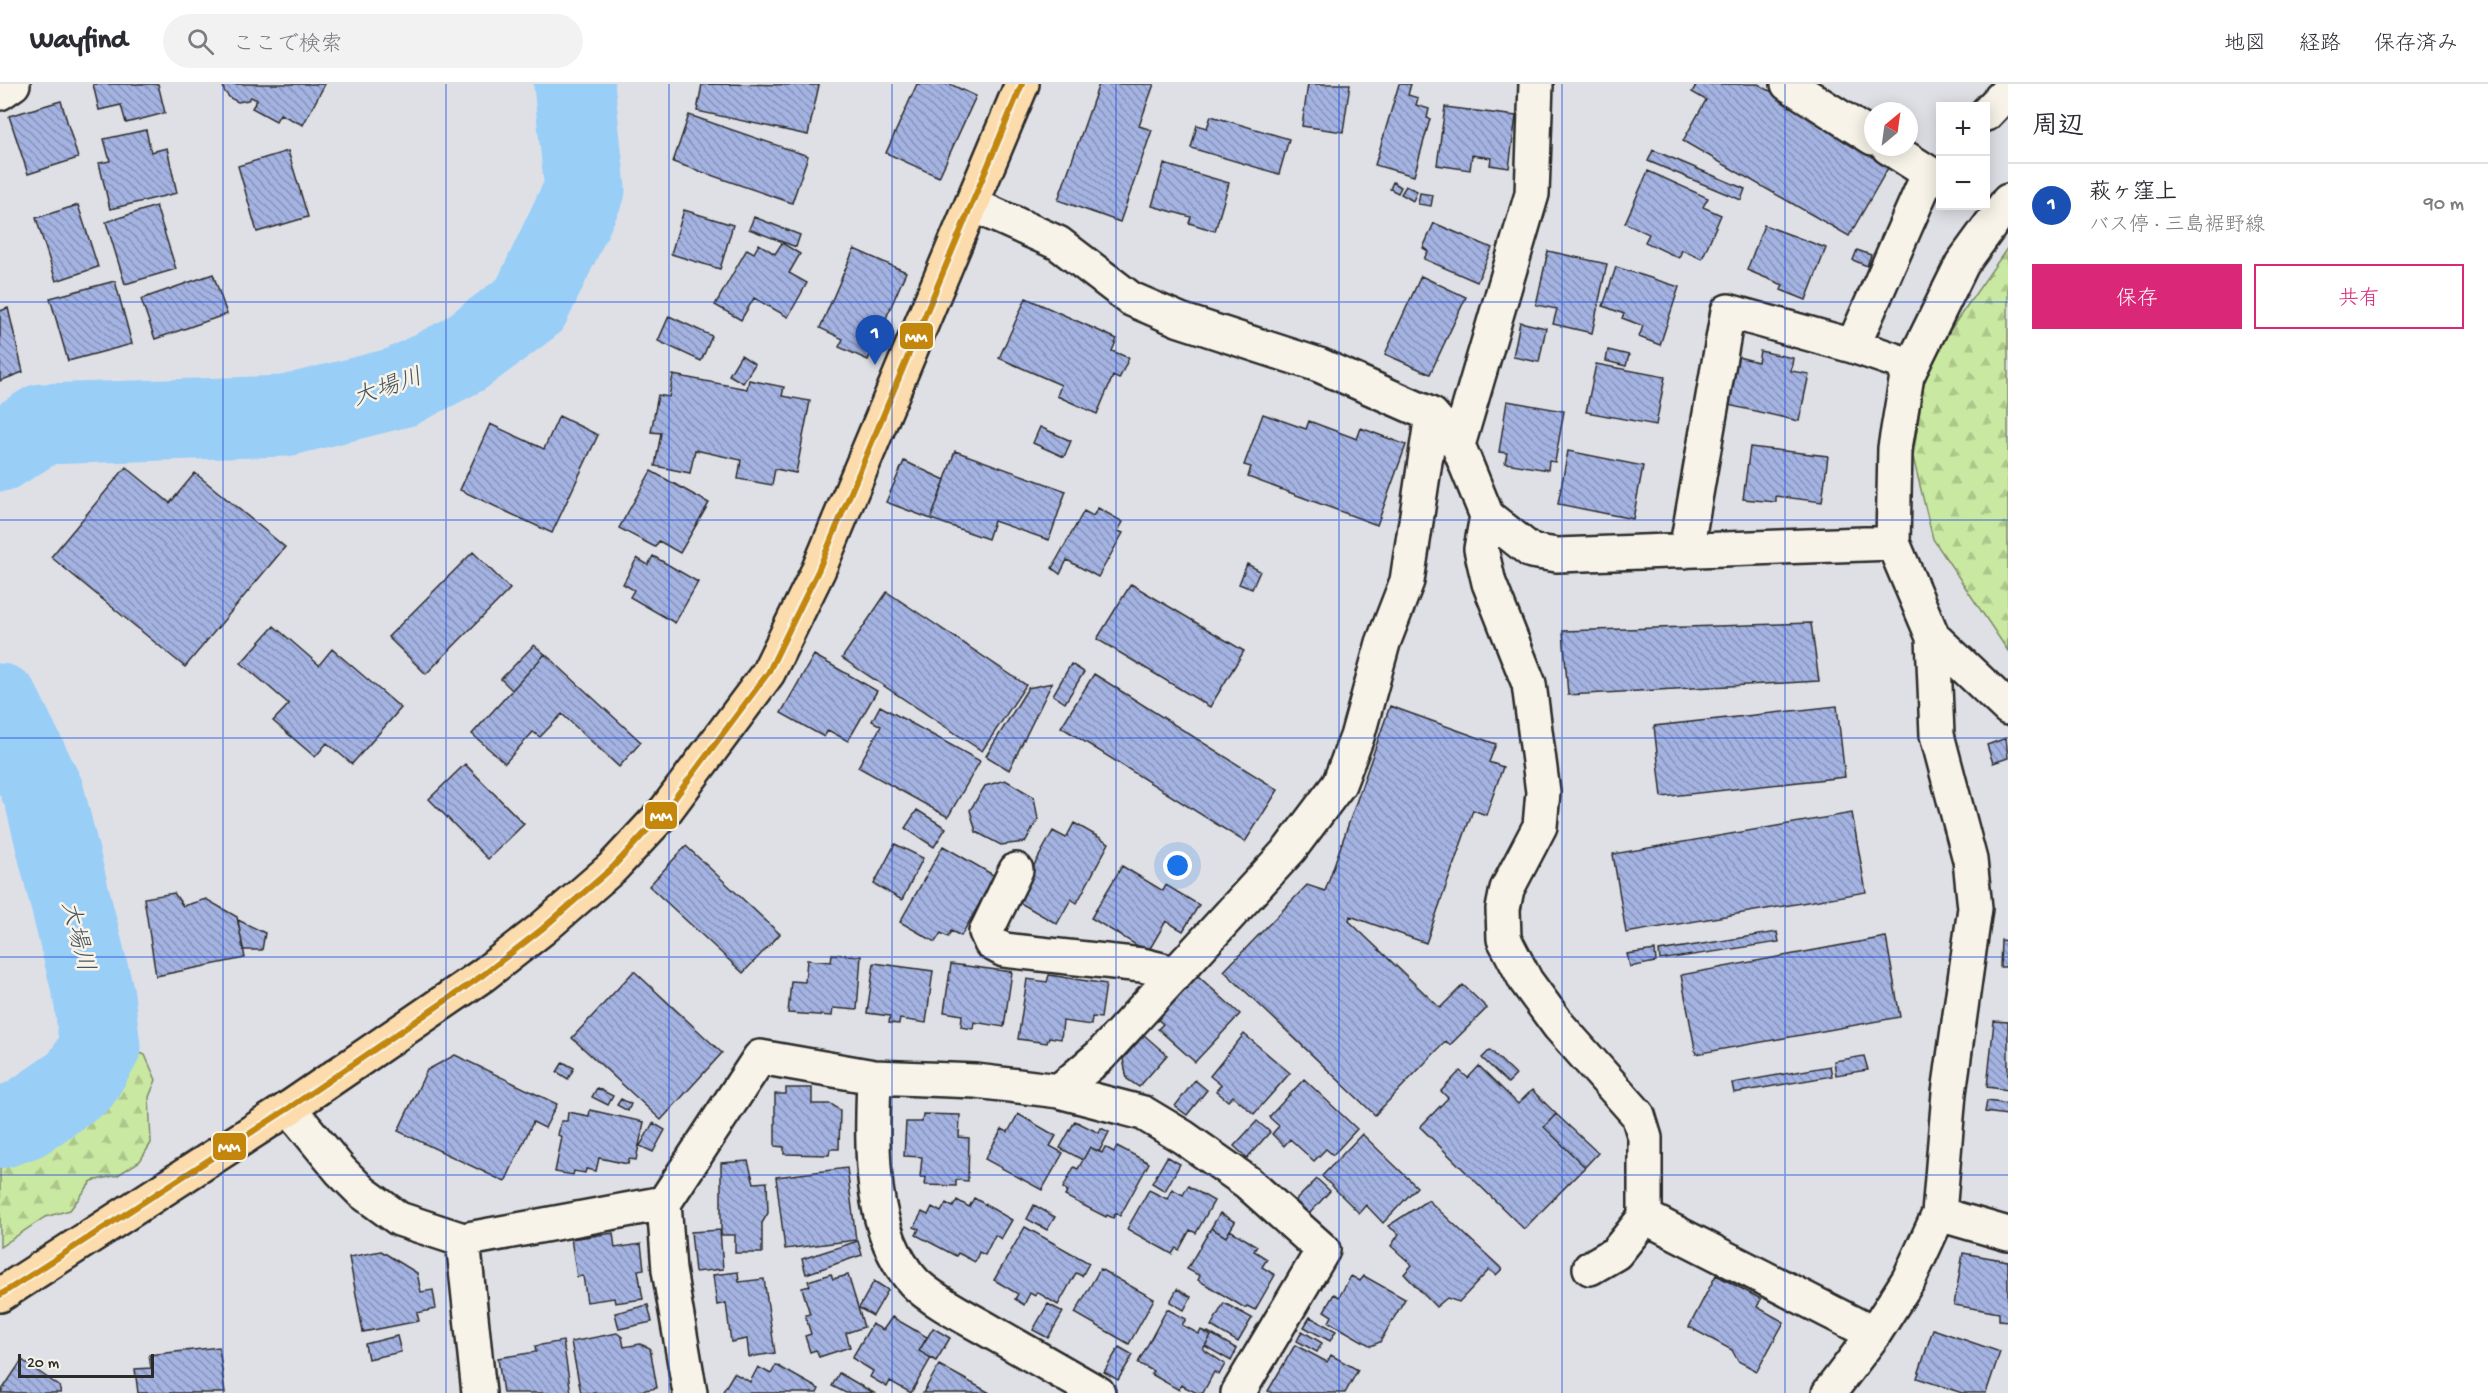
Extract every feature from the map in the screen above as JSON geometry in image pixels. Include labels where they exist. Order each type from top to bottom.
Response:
[{"type":"main road","points":[[0,1295],[289,1108],[483,975],[542,929],[612,868],[666,810],[768,673],[799,613],[973,205],[1022,84]]},
{"type":"street","points":[[0,93],[13,84]]},
{"type":"street","points":[[1458,445],[1532,194],[1536,84]]},
{"type":"street","points":[[1788,84],[1864,132]]},
{"type":"street","points":[[1990,110],[2008,91]]},
{"type":"street","points":[[1853,346],[1935,167],[1909,156]]},
{"type":"street","points":[[1829,1393],[1874,1334],[1909,1279],[1939,1214],[1949,1093],[1975,908],[1970,860],[1937,735],[1933,637],[1893,543],[1895,448],[1907,376],[1962,264],[2008,201]]},
{"type":"street","points":[[973,205],[1058,243],[1131,299],[1180,320],[1319,365],[1432,415],[1458,445],[1486,516],[1481,549],[1489,583],[1529,684],[1542,792],[1540,826],[1507,889],[1503,909],[1504,939],[1526,981],[1559,1026],[1638,1114],[1645,1138],[1645,1217],[1616,1253],[1590,1268]]},
{"type":"street","points":[[1686,551],[1728,311],[1853,346],[1912,366]]},
{"type":"street","points":[[1059,1091],[1100,1056],[1173,977],[1290,849],[1340,784],[1357,737],[1383,643],[1407,581],[1432,415]]},
{"type":"street","points":[[1486,516],[1531,551],[1557,555],[1893,543]]},
{"type":"street","points":[[1933,637],[2008,708]]},
{"type":"street","points":[[1016,870],[986,932],[991,943],[1004,950],[1142,966],[1162,970],[1173,977]]},
{"type":"street","points":[[690,1393],[669,1270],[664,1203],[760,1057],[874,1077],[976,1081],[1059,1091],[1143,1113],[1183,1137],[1247,1182],[1323,1250],[1238,1393]]},
{"type":"street","points":[[874,1077],[871,1148],[882,1221],[896,1255],[915,1283],[956,1312],[1098,1393]]},
{"type":"street","points":[[289,1108],[340,1170],[362,1192],[399,1219],[463,1240],[664,1203]]},
{"type":"street","points":[[1939,1214],[2008,1234]]},
{"type":"street","points":[[1645,1217],[1874,1334]]},
{"type":"street","points":[[463,1240],[479,1393]]},
{"type":"green space","points":[[2008,247],[2008,651],[1933,539],[1913,457],[1927,363]]},
{"type":"green space","points":[[122,1045],[145,1055],[156,1080],[149,1097],[151,1143],[140,1161],[118,1175],[92,1181],[70,1210],[45,1217],[0,1247],[0,1148],[26,1137],[95,1087],[105,1075],[108,1054]]},
{"type":"building","points":[[93,84],[158,84],[165,113],[126,123],[121,105],[99,110]]},
{"type":"building","points":[[223,84],[325,84],[303,125],[280,114],[276,121],[252,108],[257,100],[251,97],[238,102],[230,98],[224,91]]},
{"type":"building","points":[[702,84],[819,85],[808,135],[697,111]]},
{"type":"building","points":[[917,84],[950,84],[976,96],[939,177],[886,153]]},
{"type":"building","points":[[1099,84],[1154,84],[1139,126],[1152,130],[1120,222],[1058,200]]},
{"type":"building","points":[[1308,84],[1350,84],[1343,132],[1302,126]]},
{"type":"building","points":[[1399,84],[1411,84],[1408,95],[1418,98],[1416,105],[1429,109],[1427,118],[1430,119],[1414,176],[1375,165]]},
{"type":"building","points":[[1697,84],[1758,84],[1864,145],[1864,156],[1883,156],[1892,161],[1849,236],[1683,141],[1706,100],[1692,92]]},
{"type":"building","points":[[61,101],[78,158],[28,174],[9,116]]},
{"type":"building","points":[[1445,107],[1516,116],[1509,168],[1490,165],[1491,158],[1472,155],[1470,170],[1437,165]]},
{"type":"building","points":[[689,115],[808,156],[792,203],[673,162]]},
{"type":"building","points":[[1211,116],[1289,139],[1279,174],[1191,148],[1197,125],[1207,128]]},
{"type":"building","points":[[146,130],[151,152],[167,148],[177,193],[110,209],[99,163],[110,161],[104,139]]},
{"type":"building","points":[[1653,150],[1745,189],[1741,200],[1648,161]]},
{"type":"building","points":[[288,151],[308,217],[257,232],[238,166]]},
{"type":"building","points":[[1164,164],[1229,183],[1215,231],[1189,223],[1191,217],[1152,206]]},
{"type":"building","points":[[1648,171],[1708,198],[1703,207],[1721,215],[1702,259],[1682,250],[1679,258],[1645,242],[1649,234],[1625,223]]},
{"type":"building","points":[[1393,182],[1401,187],[1398,193],[1390,189]]},
{"type":"building","points":[[1406,186],[1417,191],[1413,201],[1401,194]]},
{"type":"building","points":[[1420,193],[1433,195],[1431,206],[1418,204]]},
{"type":"building","points":[[78,205],[98,267],[56,281],[36,218]]},
{"type":"building","points":[[156,206],[176,269],[125,284],[106,222]]},
{"type":"building","points":[[684,210],[733,225],[720,269],[671,254]]},
{"type":"building","points":[[754,217],[800,235],[796,247],[749,229]]},
{"type":"building","points":[[1434,223],[1492,248],[1477,282],[1424,259],[1428,251],[1423,248]]},
{"type":"building","points":[[1764,225],[1826,248],[1806,300],[1781,290],[1783,285],[1747,270]]},
{"type":"building","points":[[782,243],[800,254],[789,273],[807,283],[788,317],[754,298],[741,320],[715,305],[747,249],[754,253],[759,244],[775,254]]},
{"type":"building","points":[[854,249],[906,272],[868,360],[839,347],[843,339],[820,328]]},
{"type":"building","points":[[1857,250],[1871,255],[1867,266],[1853,260]]},
{"type":"building","points":[[1548,251],[1607,264],[1592,333],[1553,324],[1557,309],[1536,305]]},
{"type":"building","points":[[1616,267],[1679,287],[1660,345],[1639,337],[1643,326],[1622,318],[1624,314],[1603,306]]},
{"type":"building","points":[[213,274],[227,314],[155,339],[141,299]]},
{"type":"building","points":[[1421,276],[1466,297],[1430,374],[1385,354]]},
{"type":"building","points":[[115,281],[132,344],[68,361],[50,298]]},
{"type":"building","points":[[1026,298],[1117,339],[1112,351],[1129,358],[1119,379],[1113,376],[1097,414],[1057,396],[1061,385],[999,358]]},
{"type":"building","points":[[8,308],[23,372],[0,381],[0,311]]},
{"type":"building","points":[[669,316],[712,336],[701,361],[658,341]]},
{"type":"building","points":[[1520,322],[1546,328],[1539,362],[1513,357]]},
{"type":"building","points":[[1608,350],[1629,355],[1626,366],[1606,361]]},
{"type":"building","points":[[1760,351],[1793,358],[1791,371],[1809,374],[1799,421],[1728,405],[1738,357],[1758,362]]},
{"type":"building","points":[[741,355],[755,364],[743,383],[729,375]]},
{"type":"building","points":[[1596,364],[1665,377],[1656,425],[1586,412]]},
{"type":"building","points":[[673,375],[747,389],[749,380],[784,387],[782,396],[810,401],[796,473],[775,469],[772,485],[738,479],[741,460],[695,450],[690,473],[655,466],[661,433],[651,432],[658,395],[669,397]]},
{"type":"building","points":[[1507,401],[1564,411],[1555,462],[1549,461],[1548,470],[1505,463],[1507,453],[1499,452]]},
{"type":"building","points":[[1263,414],[1306,429],[1309,421],[1357,439],[1361,428],[1406,445],[1377,525],[1248,477],[1251,467],[1244,465]]},
{"type":"building","points":[[559,416],[598,435],[552,533],[460,490],[490,424],[544,449]]},
{"type":"building","points":[[1040,427],[1071,441],[1064,457],[1033,443]]},
{"type":"building","points":[[1750,447],[1828,456],[1822,502],[1776,496],[1776,502],[1743,499]]},
{"type":"building","points":[[955,451],[1066,491],[1049,540],[994,521],[988,539],[931,519]]},
{"type":"building","points":[[1568,451],[1643,466],[1633,519],[1558,504]]},
{"type":"building","points":[[904,461],[945,480],[931,519],[886,502]]},
{"type":"building","points":[[126,467],[170,503],[195,473],[285,547],[185,667],[51,557]]},
{"type":"building","points":[[651,471],[709,503],[680,553],[659,541],[655,547],[619,528]]},
{"type":"building","points":[[1098,508],[1123,522],[1118,531],[1123,533],[1098,577],[1067,560],[1060,574],[1052,568],[1084,511],[1093,516]]},
{"type":"building","points":[[473,552],[510,589],[426,674],[388,637]]},
{"type":"building","points":[[653,556],[698,582],[675,623],[630,597],[634,590],[623,584],[637,558],[648,565]]},
{"type":"building","points":[[1247,564],[1260,571],[1252,589],[1239,584]]},
{"type":"building","points":[[1131,584],[1244,651],[1210,707],[1097,639]]},
{"type":"building","points":[[887,592],[1026,685],[982,751],[842,658]]},
{"type":"building","points":[[1811,623],[1819,681],[1568,695],[1563,631]]},
{"type":"building","points":[[274,626],[319,665],[332,649],[401,708],[352,764],[327,743],[315,757],[273,721],[289,704],[241,663]]},
{"type":"building","points":[[534,645],[545,654],[512,690],[501,679]]},
{"type":"building","points":[[545,654],[641,742],[619,767],[562,714],[540,737],[533,732],[505,763],[472,734]]},
{"type":"building","points":[[814,655],[877,691],[848,741],[828,730],[824,737],[781,713]]},
{"type":"building","points":[[1071,664],[1084,672],[1065,703],[1053,695]]},
{"type":"building","points":[[1094,674],[1278,790],[1245,842],[1061,727]]},
{"type":"building","points":[[1052,683],[1009,770],[986,756],[1028,688]]},
{"type":"building","points":[[880,706],[980,761],[948,817],[858,767],[881,726],[872,721]]},
{"type":"building","points":[[1390,706],[1496,744],[1489,762],[1503,767],[1486,815],[1473,810],[1426,943],[1350,916],[1349,921],[1440,1008],[1463,985],[1487,1008],[1450,1045],[1446,1041],[1375,1115],[1224,971],[1307,885],[1325,891]]},
{"type":"building","points":[[1837,706],[1845,777],[1662,797],[1654,726]]},
{"type":"building","points":[[2006,738],[2008,758],[1993,763],[1987,745]]},
{"type":"building","points":[[465,764],[524,824],[488,859],[429,799]]},
{"type":"building","points":[[1005,780],[1034,797],[1038,819],[1025,842],[1001,845],[976,832],[970,810],[985,786]]},
{"type":"building","points":[[917,810],[946,828],[934,847],[905,828]]},
{"type":"building","points":[[1852,813],[1866,892],[1626,933],[1613,854]]},
{"type":"building","points":[[1074,823],[1109,843],[1077,903],[1071,899],[1057,924],[1015,900],[1053,831],[1066,838]]},
{"type":"building","points":[[895,844],[923,858],[902,900],[874,884]]},
{"type":"building","points":[[686,846],[780,934],[743,973],[649,886]]},
{"type":"building","points":[[943,846],[995,876],[961,936],[951,931],[948,937],[941,933],[935,942],[900,922]]},
{"type":"building","points":[[1122,866],[1163,891],[1166,885],[1199,905],[1183,931],[1166,921],[1148,952],[1091,918]]},
{"type":"building","points":[[174,893],[183,906],[206,899],[237,917],[245,958],[156,976],[144,898]]},
{"type":"building","points":[[238,920],[265,933],[262,950],[243,950]]},
{"type":"building","points":[[1777,932],[1779,942],[1660,960],[1659,951]]},
{"type":"building","points":[[1886,937],[1900,1017],[1696,1054],[1681,975]]},
{"type":"building","points":[[2001,940],[2008,941],[2008,967],[2000,967]]},
{"type":"building","points":[[1655,950],[1656,962],[1630,967],[1627,954]]},
{"type":"building","points":[[832,954],[861,956],[857,1010],[833,1008],[832,1016],[788,1013],[791,981],[805,982],[807,960],[831,962]]},
{"type":"building","points":[[874,963],[933,971],[926,1023],[900,1019],[899,1024],[889,1023],[890,1016],[867,1013]]},
{"type":"building","points":[[951,964],[1012,972],[1004,1027],[974,1022],[973,1029],[961,1027],[962,1015],[944,1012]]},
{"type":"building","points":[[634,971],[722,1053],[661,1120],[572,1038]]},
{"type":"building","points":[[1049,975],[1106,984],[1101,1018],[1092,1017],[1091,1025],[1063,1021],[1061,1039],[1049,1037],[1047,1043],[1018,1039],[1027,979],[1047,982]]},
{"type":"building","points":[[1197,975],[1240,1014],[1195,1062],[1158,1029],[1163,1024],[1157,1019]]},
{"type":"building","points":[[1994,1021],[2008,1022],[2008,1090],[1987,1087]]},
{"type":"building","points":[[1244,1034],[1290,1073],[1254,1114],[1233,1096],[1228,1101],[1216,1091],[1221,1085],[1210,1076]]},
{"type":"building","points":[[1144,1035],[1167,1055],[1139,1087],[1127,1079],[1123,1059]]},
{"type":"building","points":[[1490,1050],[1516,1075],[1508,1083],[1482,1058]]},
{"type":"building","points":[[455,1055],[557,1104],[545,1128],[533,1122],[505,1182],[398,1131],[427,1070]]},
{"type":"building","points":[[1864,1056],[1868,1070],[1836,1075],[1834,1061]]},
{"type":"building","points":[[563,1062],[574,1068],[568,1079],[557,1072]]},
{"type":"building","points":[[1479,1066],[1518,1104],[1532,1090],[1556,1114],[1544,1127],[1585,1167],[1524,1229],[1420,1127],[1448,1098],[1441,1091],[1460,1071],[1468,1078]]},
{"type":"building","points":[[1830,1066],[1832,1076],[1734,1093],[1732,1083]]},
{"type":"building","points":[[1304,1079],[1357,1129],[1333,1155],[1326,1149],[1314,1161],[1290,1139],[1284,1146],[1272,1134],[1279,1126],[1269,1117]]},
{"type":"building","points":[[1195,1080],[1207,1090],[1187,1115],[1175,1106]]},
{"type":"building","points":[[597,1088],[613,1096],[608,1105],[592,1097]]},
{"type":"building","points":[[786,1088],[812,1088],[812,1104],[831,1104],[840,1110],[839,1149],[830,1149],[829,1155],[784,1154],[784,1147],[775,1146],[775,1094],[786,1094]]},
{"type":"building","points":[[621,1099],[631,1104],[628,1111],[617,1105]]},
{"type":"building","points":[[1987,1101],[2008,1104],[2007,1115],[1985,1112]]},
{"type":"building","points":[[590,1110],[644,1122],[636,1160],[629,1159],[628,1164],[599,1158],[596,1171],[586,1169],[585,1173],[574,1171],[573,1175],[555,1172],[562,1137],[558,1135],[561,1121],[567,1121],[568,1112],[589,1116]]},
{"type":"building","points":[[923,1114],[960,1115],[959,1137],[969,1138],[968,1181],[956,1180],[956,1186],[925,1185],[926,1177],[920,1177],[922,1157],[904,1156],[906,1122],[922,1122]]},
{"type":"building","points":[[1018,1114],[1056,1136],[1050,1146],[1063,1153],[1042,1190],[985,1159],[1002,1129],[1008,1132]]},
{"type":"building","points":[[1556,1114],[1598,1153],[1585,1167],[1544,1127]]},
{"type":"building","points":[[1075,1121],[1099,1133],[1101,1128],[1109,1132],[1099,1152],[1090,1147],[1083,1160],[1060,1148]]},
{"type":"building","points":[[1257,1121],[1270,1132],[1247,1158],[1234,1146]]},
{"type":"building","points":[[653,1123],[665,1130],[653,1152],[640,1146]]},
{"type":"building","points":[[1362,1134],[1417,1187],[1383,1223],[1366,1205],[1359,1213],[1322,1176]]},
{"type":"building","points":[[1117,1146],[1149,1163],[1120,1216],[1116,1213],[1113,1218],[1107,1215],[1106,1217],[1065,1196],[1068,1191],[1063,1188],[1074,1167],[1078,1169],[1090,1147],[1102,1153],[1105,1147],[1114,1152]]},
{"type":"building","points":[[1167,1157],[1180,1164],[1165,1191],[1152,1183]]},
{"type":"building","points":[[748,1161],[754,1183],[767,1182],[768,1213],[762,1223],[762,1253],[735,1253],[735,1235],[721,1235],[721,1163]]},
{"type":"building","points":[[847,1168],[856,1240],[785,1249],[776,1177]]},
{"type":"building","points":[[1317,1179],[1330,1191],[1309,1214],[1295,1201]]},
{"type":"building","points":[[1188,1186],[1214,1201],[1196,1233],[1190,1230],[1179,1250],[1176,1248],[1172,1254],[1127,1229],[1149,1190],[1167,1199],[1172,1189],[1183,1195]]},
{"type":"building","points":[[974,1198],[1012,1220],[1001,1239],[995,1235],[985,1255],[979,1252],[975,1262],[958,1253],[956,1256],[916,1235],[919,1229],[914,1227],[922,1212],[928,1215],[932,1207],[941,1212],[946,1203],[953,1207],[957,1200],[969,1207]]},
{"type":"building","points":[[1428,1200],[1502,1269],[1496,1275],[1489,1270],[1459,1302],[1447,1298],[1436,1307],[1404,1274],[1412,1265],[1391,1246],[1399,1234],[1388,1226]]},
{"type":"building","points":[[1034,1205],[1055,1217],[1047,1230],[1027,1219]]},
{"type":"building","points":[[1220,1213],[1235,1222],[1226,1237],[1211,1228]]},
{"type":"building","points":[[1025,1227],[1089,1263],[1082,1276],[1076,1273],[1058,1305],[1037,1292],[1035,1296],[1030,1293],[1024,1305],[1015,1299],[1018,1294],[994,1280]]},
{"type":"building","points":[[1211,1228],[1226,1237],[1230,1230],[1257,1246],[1254,1251],[1267,1259],[1262,1267],[1275,1275],[1255,1310],[1247,1306],[1245,1308],[1198,1280],[1200,1276],[1187,1269]]},
{"type":"building","points":[[720,1230],[723,1269],[695,1272],[691,1232]]},
{"type":"building","points":[[613,1233],[615,1248],[641,1244],[644,1269],[638,1270],[643,1299],[615,1303],[614,1298],[587,1302],[583,1276],[577,1277],[571,1239]]},
{"type":"building","points":[[858,1241],[862,1255],[806,1274],[802,1259]]},
{"type":"building","points":[[381,1251],[417,1273],[421,1292],[433,1290],[436,1309],[417,1313],[419,1321],[363,1332],[349,1257]]},
{"type":"building","points":[[1963,1253],[2008,1261],[2008,1321],[1999,1320],[1999,1313],[1954,1305]]},
{"type":"building","points":[[1100,1269],[1154,1299],[1129,1344],[1075,1313]]},
{"type":"building","points":[[738,1272],[739,1282],[764,1279],[775,1353],[749,1357],[747,1339],[731,1342],[726,1303],[717,1305],[713,1275]]},
{"type":"building","points":[[831,1274],[833,1279],[848,1275],[864,1327],[846,1333],[850,1347],[819,1357],[816,1350],[810,1352],[805,1336],[811,1334],[805,1315],[810,1314],[802,1288],[810,1286],[808,1281]]},
{"type":"building","points":[[1716,1275],[1761,1299],[1757,1307],[1784,1322],[1757,1371],[1738,1361],[1732,1350],[1689,1327]]},
{"type":"building","points":[[1351,1276],[1360,1281],[1364,1276],[1405,1299],[1380,1342],[1371,1346],[1329,1322],[1332,1316],[1324,1311],[1334,1294],[1339,1297]]},
{"type":"building","points":[[874,1281],[888,1290],[873,1316],[859,1308]]},
{"type":"building","points":[[1177,1289],[1191,1297],[1184,1310],[1170,1302]]},
{"type":"building","points":[[1224,1303],[1252,1318],[1238,1342],[1211,1326]]},
{"type":"building","points":[[1048,1304],[1063,1312],[1048,1338],[1033,1330]]},
{"type":"building","points":[[648,1305],[652,1322],[619,1329],[615,1313]]},
{"type":"building","points":[[1167,1309],[1186,1319],[1182,1325],[1199,1334],[1201,1330],[1211,1336],[1203,1349],[1225,1364],[1219,1375],[1214,1372],[1203,1393],[1197,1393],[1181,1385],[1179,1390],[1151,1374],[1153,1371],[1138,1363]]},
{"type":"building","points":[[892,1317],[927,1337],[919,1351],[931,1358],[911,1393],[890,1381],[887,1387],[870,1377],[873,1371],[852,1358],[872,1324],[883,1330]]},
{"type":"building","points":[[1310,1317],[1336,1331],[1330,1341],[1304,1327]]},
{"type":"building","points":[[933,1328],[950,1338],[936,1361],[919,1351]]},
{"type":"building","points":[[1933,1329],[2000,1352],[1986,1393],[1962,1393],[1917,1378]]},
{"type":"building","points":[[1302,1331],[1322,1343],[1317,1352],[1297,1341]]},
{"type":"building","points":[[1208,1332],[1237,1349],[1231,1361],[1205,1346],[1211,1336],[1206,1333]]},
{"type":"building","points":[[617,1333],[622,1337],[624,1347],[640,1344],[650,1348],[657,1388],[640,1391],[641,1393],[581,1393],[571,1342]]},
{"type":"building","points":[[397,1336],[401,1352],[368,1359],[365,1344]]},
{"type":"building","points":[[563,1341],[571,1393],[503,1393],[498,1358],[536,1352],[535,1346]]},
{"type":"building","points":[[1295,1345],[1327,1362],[1331,1355],[1358,1370],[1345,1393],[1272,1393],[1268,1391]]},
{"type":"building","points":[[219,1347],[225,1393],[138,1393],[135,1369],[151,1368],[149,1355]]},
{"type":"building","points":[[1119,1347],[1133,1355],[1118,1380],[1104,1372]]},
{"type":"building","points":[[22,1360],[59,1386],[61,1393],[0,1393]]},
{"type":"building","points":[[776,1365],[819,1389],[817,1393],[722,1393],[734,1373],[750,1382],[758,1367],[771,1374]]},
{"type":"building","points":[[939,1365],[990,1393],[923,1393]]},
{"type":"building","points":[[839,1373],[874,1393],[846,1393],[832,1386]]},
{"type":"waterway","name":"大場川","points":[[0,451],[43,424],[285,416],[401,387],[463,355],[530,305],[585,189],[574,84]]},
{"type":"waterway","name":"大場川","points":[[0,704],[44,794],[94,996],[100,1047],[80,1081],[25,1119],[0,1128]]},
{"type":"transit line","name":"MM","points":[[0,1295],[289,1108],[483,975],[542,929],[612,868],[666,810],[768,673],[818,571],[1022,84]]},
{"type":"place","name":"萩ヶ窪上","points":[[875,365]]}]
